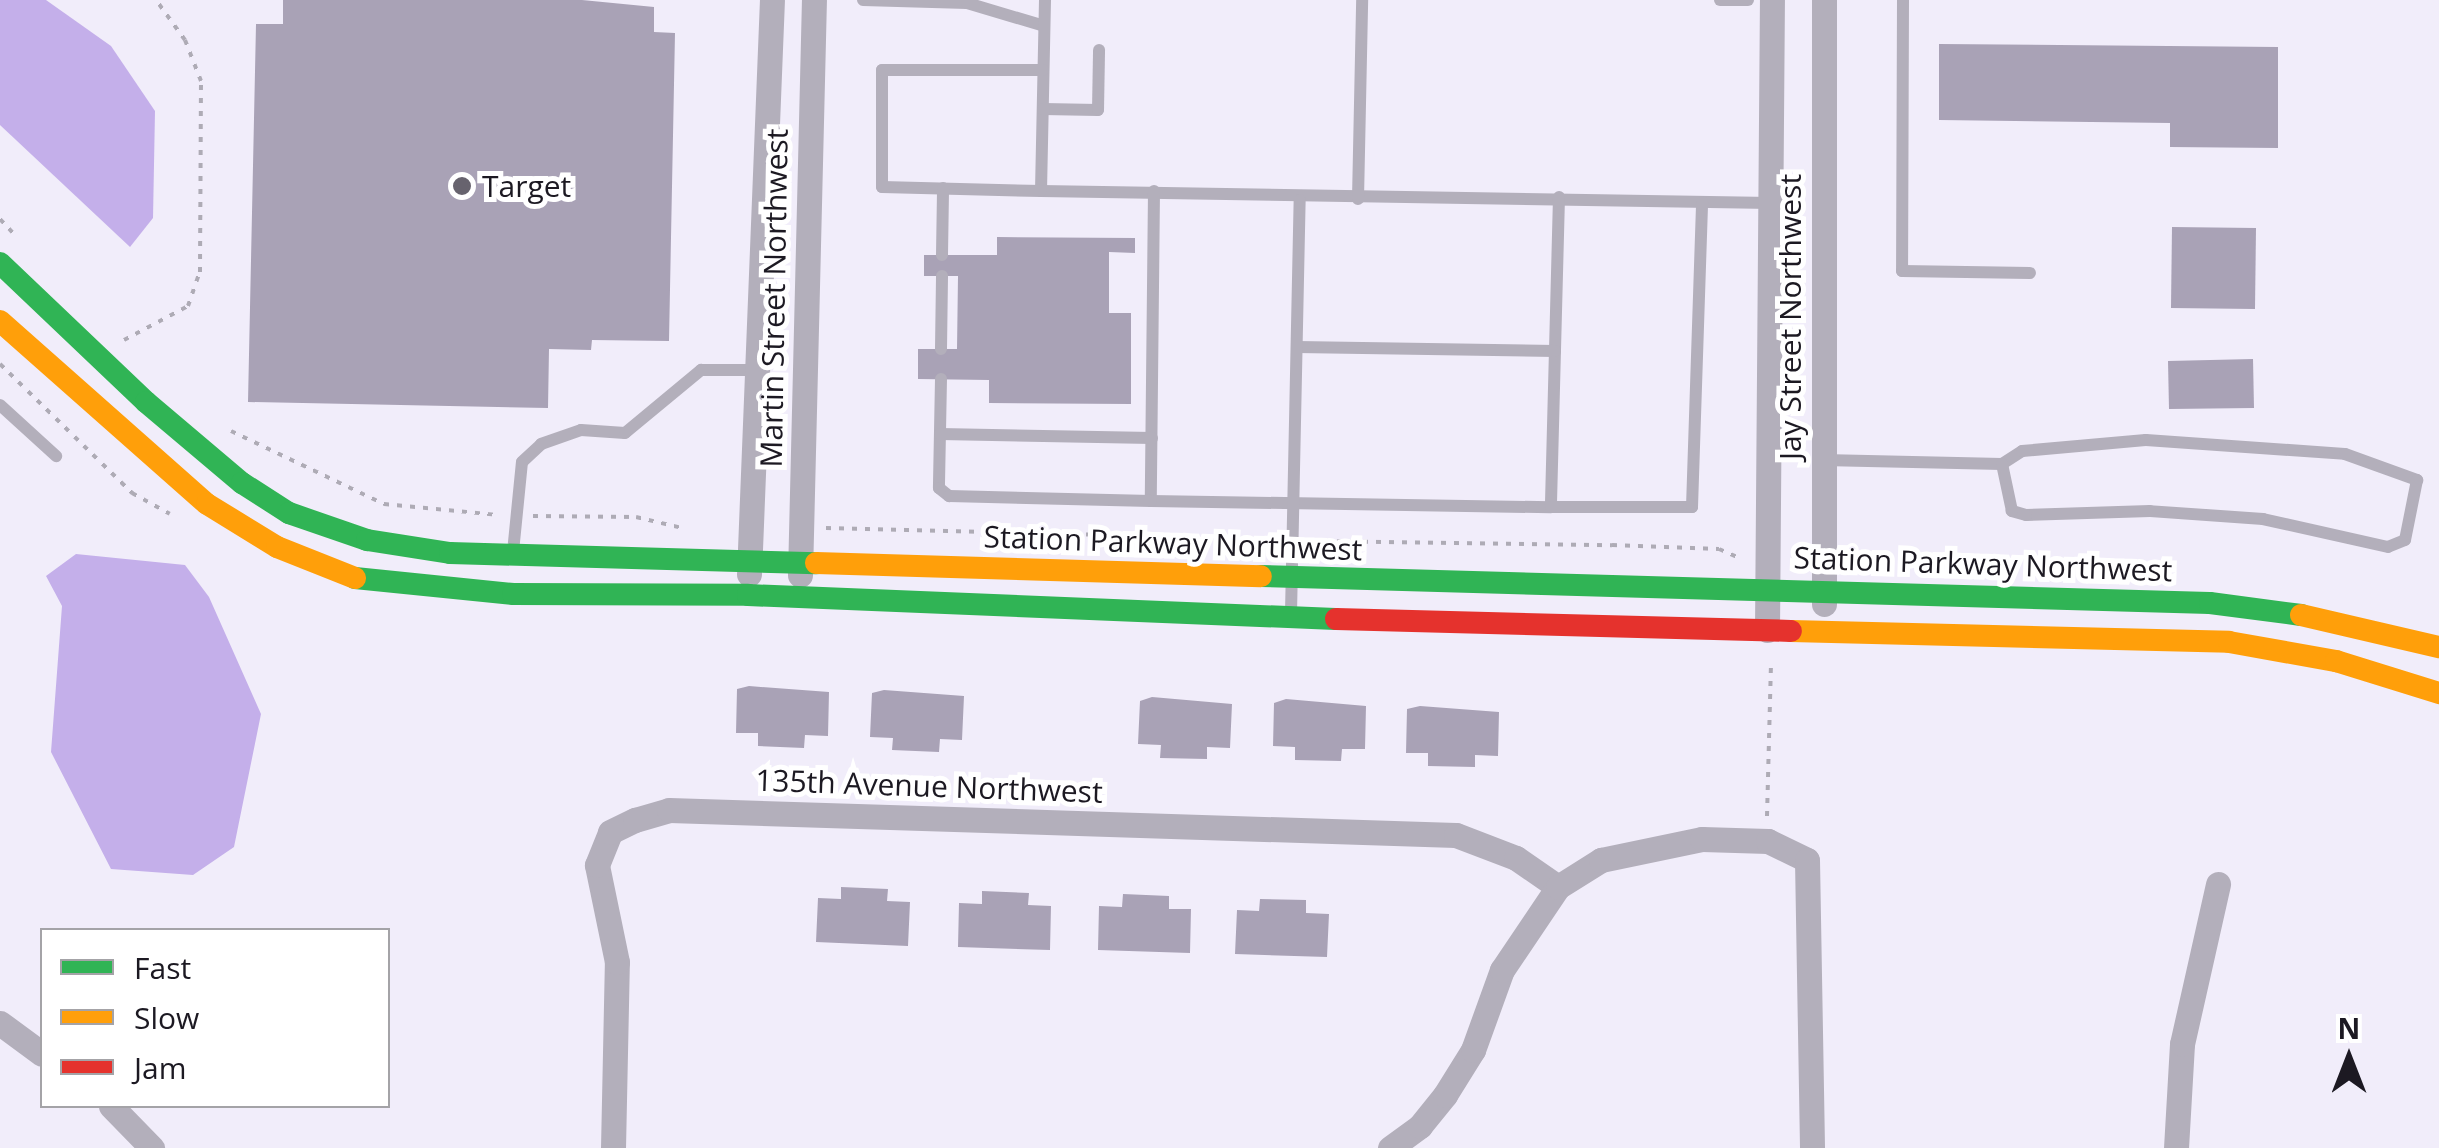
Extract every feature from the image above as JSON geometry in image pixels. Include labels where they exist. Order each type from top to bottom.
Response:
[{"type":"street","name":"Martin Street Northwest","points":[[748,595],[772,0]]},
{"type":"street","name":"Martin Street Northwest","points":[[799,598],[814,0]]},
{"type":"street","name":"Jay Street Northwest","points":[[1768,638],[1772,0]]},
{"type":"street","name":"Jay Street Northwest","points":[[1824,0],[1822,588],[1826,634]]},
{"type":"street","name":"Station Parkway Northwest","points":[[0,263],[146,402],[289,513],[366,540],[513,554],[1769,586],[2275,609],[2439,647]]},
{"type":"street","points":[[0,322],[207,504],[277,547],[361,580],[513,594],[748,595],[1768,638],[1826,634],[2230,642],[2336,661],[2439,693]]},
{"type":"street","points":[[513,554],[513,594]]},
{"type":"street","name":"135th Avenue Northwest","points":[[613,1148],[617,962],[597,865],[610,832],[669,810],[1456,836],[1516,858],[1558,887]]},
{"type":"street","points":[[1397,1146],[1420,1126],[1473,1050],[1502,970],[1558,887],[1601,860],[1651,846],[1702,838],[1768,841],[1806,860],[1812,1148]]},
{"type":"street","points":[[2176,1148],[2182,1044],[2218,884]]},
{"type":"street","points":[[0,1023],[40,1053]]},
{"type":"street","points":[[113,1108],[152,1148]]},
{"type":"lane","points":[[863,0],[968,3],[1044,26]]},
{"type":"lane","points":[[1042,191],[1045,0]]},
{"type":"lane","points":[[1358,199],[1362,0]]},
{"type":"lane","points":[[1720,2],[1748,0]]},
{"type":"lane","points":[[1904,0],[1902,271],[2030,273]]},
{"type":"lane","points":[[1042,108],[1098,110],[1099,50]]},
{"type":"lane","points":[[1043,70],[882,70],[882,187],[1154,192],[1300,200],[1559,197],[1771,204]]},
{"type":"lane","points":[[942,255],[943,188]]},
{"type":"lane","points":[[1151,500],[1154,192]]},
{"type":"lane","points":[[1551,507],[1559,197]]},
{"type":"lane","points":[[1291,616],[1300,200]]},
{"type":"lane","points":[[940,379],[939,488],[948,496],[1692,507],[1702,202]]},
{"type":"lane","points":[[941,349],[942,276]]},
{"type":"lane","points":[[1297,346],[1555,351]]},
{"type":"lane","points":[[513,554],[522,462],[541,444],[581,430],[625,433],[702,370],[760,370]]},
{"type":"lane","points":[[0,405],[56,456]]},
{"type":"lane","points":[[940,434],[1152,438]]},
{"type":"lane","points":[[1822,460],[2002,464],[2022,451],[2146,440],[2345,454],[2417,480],[2404,540],[2388,547],[2263,519],[2150,511],[2026,515],[2012,511],[2002,464]]},
{"type":"path","points":[[124,340],[188,306],[200,272],[201,81],[185,40],[156,0]]},
{"type":"path","points":[[0,220],[15,235]]},
{"type":"path","points":[[112,328],[136,352]]},
{"type":"path","points":[[0,364],[132,493],[174,516]]},
{"type":"path","points":[[213,422],[316,477],[384,504],[516,516],[636,517],[689,530]]},
{"type":"path","points":[[1768,638],[1768,841]]},
{"type":"shaded area","points":[[0,0],[46,0],[111,46],[155,111],[153,218],[130,247],[0,125]]},
{"type":"shaded area","points":[[76,554],[185,565],[209,597],[261,714],[234,847],[193,875],[111,869],[51,752],[62,606],[46,576]]},
{"type":"building","name":"Target","points":[[283,0],[582,0],[654,7],[654,32],[675,33],[669,341],[592,340],[591,350],[549,349],[548,408],[248,402],[256,24],[283,24]]},
{"type":"building","points":[[1939,44],[2278,47],[2278,148],[2170,147],[2170,123],[1939,120]]},
{"type":"building","points":[[2172,227],[2256,228],[2255,309],[2171,308]]},
{"type":"building","points":[[997,237],[1135,238],[1135,253],[1109,252],[1109,313],[1131,313],[1131,404],[989,403],[989,380],[918,379],[918,349],[957,349],[958,276],[924,276],[924,255],[997,255]]},
{"type":"building","points":[[2253,359],[2254,408],[2169,409],[2168,361]]},
{"type":"building","points":[[749,686],[829,692],[828,736],[805,735],[804,748],[758,746],[758,733],[736,733],[737,689]]},
{"type":"building","points":[[884,690],[964,696],[962,740],[940,739],[939,752],[892,750],[893,738],[870,737],[872,693]]},
{"type":"building","points":[[1152,697],[1232,704],[1230,748],[1207,747],[1207,759],[1160,758],[1161,745],[1138,744],[1140,701]]},
{"type":"building","points":[[1286,699],[1366,706],[1365,749],[1342,749],[1341,761],[1295,760],[1295,747],[1273,746],[1274,703]]},
{"type":"building","points":[[1420,706],[1499,712],[1498,756],[1475,755],[1475,767],[1428,766],[1428,753],[1406,753],[1407,709]]},
{"type":"building","points":[[841,887],[888,889],[887,901],[910,902],[908,946],[816,942],[818,898],[841,899]]},
{"type":"building","points":[[982,891],[1029,893],[1028,905],[1051,906],[1050,950],[958,947],[959,903],[982,904]]},
{"type":"building","points":[[1123,894],[1169,896],[1169,909],[1191,909],[1190,953],[1098,950],[1099,906],[1122,907]]},
{"type":"building","points":[[1260,899],[1306,900],[1306,913],[1329,914],[1327,957],[1235,954],[1237,910],[1259,911]]},
{"type":"traffic: fast","points":[[0,263],[146,402],[242,483],[289,513],[367,540],[450,553],[816,563]]},
{"type":"traffic: fast","points":[[1261,576],[2210,603],[2301,615]]},
{"type":"traffic: fast","points":[[355,578],[513,594],[748,595],[1336,619]]},
{"type":"traffic: slow","points":[[0,321],[207,504],[277,547],[355,578]]},
{"type":"traffic: slow","points":[[816,563],[1261,576]]},
{"type":"traffic: slow","points":[[2301,615],[2439,647]]},
{"type":"traffic: slow","points":[[1791,631],[2229,642],[2336,661],[2439,693]]},
{"type":"traffic: jam","points":[[1336,619],[1791,631]]},
{"type":"place","name":"Target","points":[[462,186]]}]
